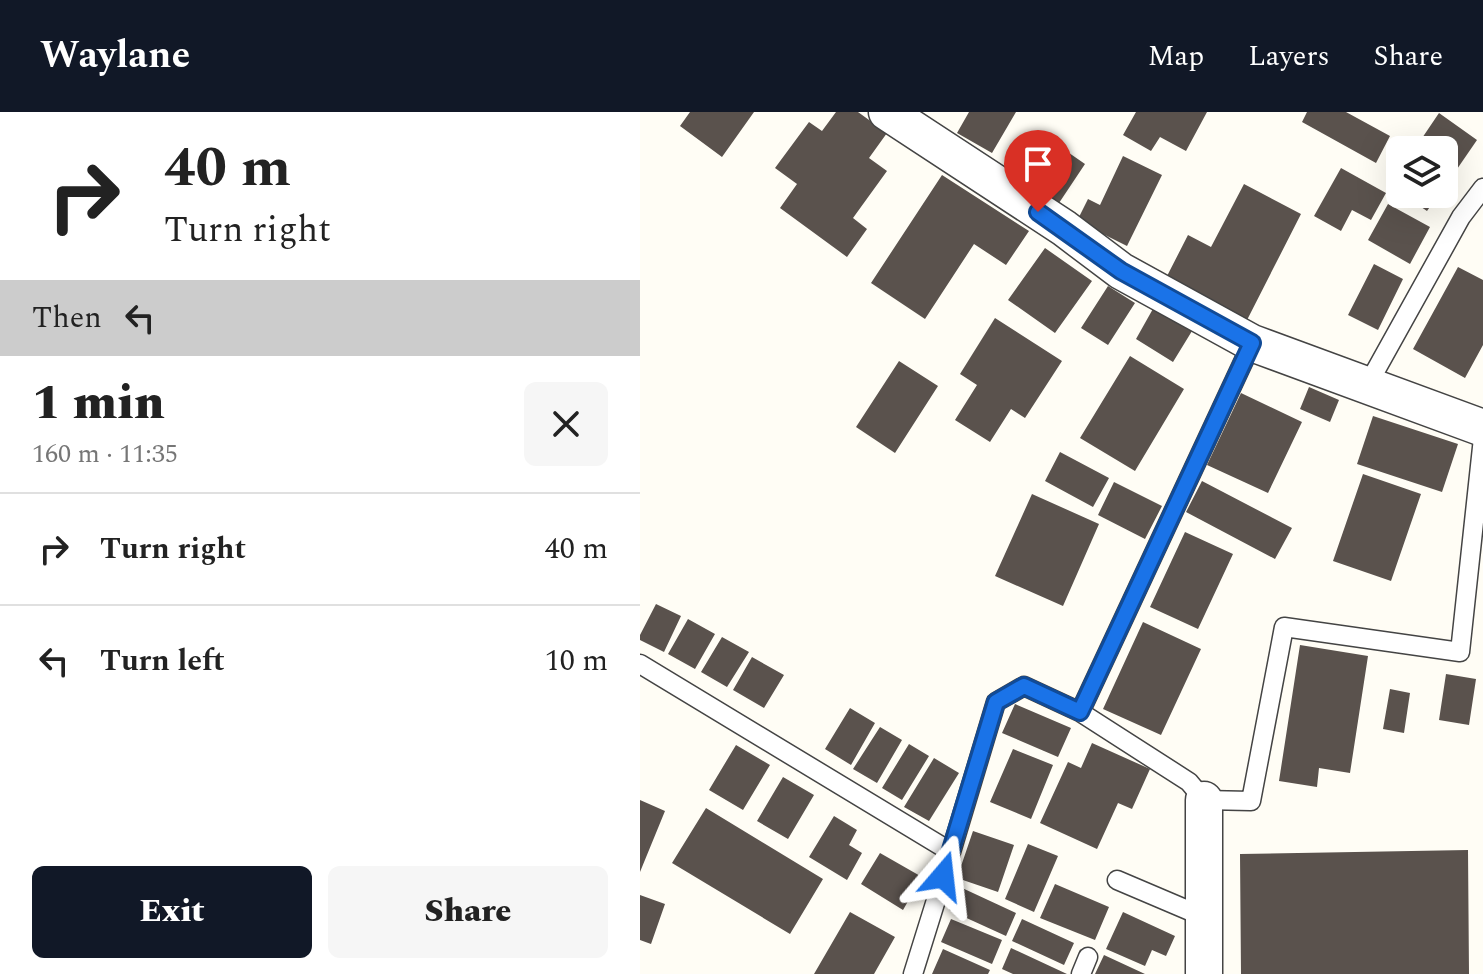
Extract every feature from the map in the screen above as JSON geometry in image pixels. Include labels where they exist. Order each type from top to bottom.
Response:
[{"type":"street","points":[[887,112],[1064,228],[1121,271],[1252,343],[1483,428]]},
{"type":"street","points":[[1204,800],[1204,974]]},
{"type":"lane","points":[[1367,386],[1461,217],[1483,188]]},
{"type":"lane","points":[[1080,712],[1252,343]]},
{"type":"lane","points":[[913,974],[996,702],[1024,686],[1080,712],[1189,782],[1204,800],[1251,801],[1284,627],[1460,652],[1483,438]]},
{"type":"lane","points":[[640,664],[951,852]]},
{"type":"lane","points":[[1117,880],[1204,917]]},
{"type":"building","points":[[690,112],[754,112],[722,157],[680,126]]},
{"type":"building","points":[[836,112],[858,112],[887,133],[869,158],[887,171],[853,218],[867,229],[847,257],[780,208],[797,184],[775,168],[809,122],[822,131]]},
{"type":"building","points":[[969,112],[1016,112],[992,153],[957,133]]},
{"type":"building","points":[[1136,112],[1207,112],[1186,151],[1160,137],[1151,151],[1123,135]]},
{"type":"building","points":[[1307,112],[1346,112],[1390,136],[1386,136],[1386,144],[1376,163],[1302,122]]},
{"type":"building","points":[[1439,113],[1477,140],[1458,168],[1458,136],[1423,136]]},
{"type":"building","points":[[1046,137],[1085,164],[1057,206],[1018,179]]},
{"type":"building","points":[[1123,156],[1162,175],[1127,246],[1077,221],[1088,199],[1100,205]]},
{"type":"building","points":[[1341,168],[1386,193],[1371,220],[1352,210],[1341,231],[1314,216]]},
{"type":"building","points":[[942,175],[1029,231],[1006,265],[974,244],[925,319],[871,283]]},
{"type":"building","points":[[1244,184],[1301,214],[1246,322],[1165,280],[1188,235],[1211,247]]},
{"type":"building","points":[[1386,208],[1395,208],[1430,227],[1410,264],[1368,240]]},
{"type":"building","points":[[1045,248],[1092,281],[1055,333],[1008,300]]},
{"type":"building","points":[[1374,264],[1403,279],[1378,330],[1348,315]]},
{"type":"building","points":[[1458,267],[1483,280],[1483,345],[1465,378],[1413,349]]},
{"type":"building","points":[[1108,286],[1135,303],[1108,345],[1081,328]]},
{"type":"building","points":[[1154,307],[1192,331],[1173,362],[1136,339]]},
{"type":"building","points":[[995,318],[1062,361],[1025,418],[1011,409],[990,442],[955,420],[977,385],[960,374]]},
{"type":"building","points":[[1130,356],[1184,389],[1135,471],[1080,438]]},
{"type":"building","points":[[899,361],[938,386],[895,453],[856,427]]},
{"type":"building","points":[[1309,387],[1339,400],[1330,422],[1300,409]]},
{"type":"building","points":[[1241,393],[1302,422],[1268,493],[1207,465]]},
{"type":"building","points":[[1373,416],[1458,444],[1442,492],[1357,464]]},
{"type":"building","points":[[1060,452],[1109,478],[1093,507],[1045,481]]},
{"type":"building","points":[[1363,474],[1421,494],[1391,581],[1333,561]]},
{"type":"building","points":[[1202,481],[1292,528],[1275,559],[1186,512]]},
{"type":"building","points":[[1114,482],[1162,506],[1145,539],[1098,515]]},
{"type":"building","points":[[1032,494],[1099,524],[1063,606],[995,576]]},
{"type":"building","points":[[1185,532],[1233,554],[1198,629],[1150,607]]},
{"type":"building","points":[[656,604],[681,616],[664,652],[640,640]]},
{"type":"building","points":[[688,619],[715,634],[695,669],[668,654]]},
{"type":"building","points":[[1143,622],[1201,649],[1161,735],[1103,709]]},
{"type":"building","points":[[722,637],[749,652],[727,687],[701,672]]},
{"type":"building","points":[[1300,645],[1368,656],[1350,773],[1319,768],[1317,787],[1279,781]]},
{"type":"building","points":[[752,657],[784,675],[764,708],[733,690]]},
{"type":"building","points":[[1446,674],[1476,679],[1469,725],[1439,720]]},
{"type":"building","points":[[1390,689],[1410,693],[1404,733],[1383,729]]},
{"type":"building","points":[[1015,704],[1071,728],[1058,757],[1002,733]]},
{"type":"building","points":[[850,708],[875,723],[851,765],[825,749]]},
{"type":"building","points":[[880,727],[902,740],[877,783],[853,769]]},
{"type":"building","points":[[1092,743],[1150,769],[1132,809],[1118,803],[1097,849],[1040,823],[1068,762],[1081,768]]},
{"type":"building","points":[[909,744],[929,756],[902,800],[882,788]]},
{"type":"building","points":[[736,745],[770,765],[743,810],[709,790]]},
{"type":"building","points":[[1013,749],[1053,765],[1031,819],[990,802]]},
{"type":"building","points":[[934,758],[959,773],[929,821],[904,807]]},
{"type":"building","points":[[783,777],[814,795],[788,839],[757,821]]},
{"type":"building","points":[[640,800],[665,811],[640,872]]},
{"type":"building","points":[[706,808],[823,879],[790,934],[672,863]]},
{"type":"building","points":[[834,816],[857,830],[849,845],[862,853],[847,880],[809,857]]},
{"type":"building","points":[[973,831],[1014,845],[998,892],[957,878]]},
{"type":"building","points":[[1028,844],[1058,856],[1034,912],[1005,899]]},
{"type":"building","points":[[1468,850],[1469,974],[1241,974],[1240,854]]},
{"type":"building","points":[[880,853],[922,877],[903,910],[861,884]]},
{"type":"building","points":[[1055,884],[1109,907],[1095,940],[1040,918]]},
{"type":"building","points":[[960,887],[1016,913],[1006,936],[949,910]]},
{"type":"building","points":[[640,895],[665,904],[651,944],[640,940]]},
{"type":"building","points":[[850,912],[895,937],[874,974],[814,974]]},
{"type":"building","points":[[1123,912],[1175,936],[1166,956],[1152,950],[1145,966],[1106,949]]},
{"type":"building","points":[[951,919],[1002,940],[992,964],[941,942]]},
{"type":"building","points":[[1022,919],[1074,943],[1064,965],[1012,941]]},
{"type":"building","points":[[1011,948],[1067,974],[1013,974],[1002,969]]},
{"type":"building","points":[[943,949],[990,970],[988,974],[932,974]]},
{"type":"building","points":[[1104,955],[1145,974],[1095,974]]},
{"type":"route","points":[[943,876],[996,702],[1024,686],[1080,712],[1252,343],[1121,271],[1038,212]]}]
